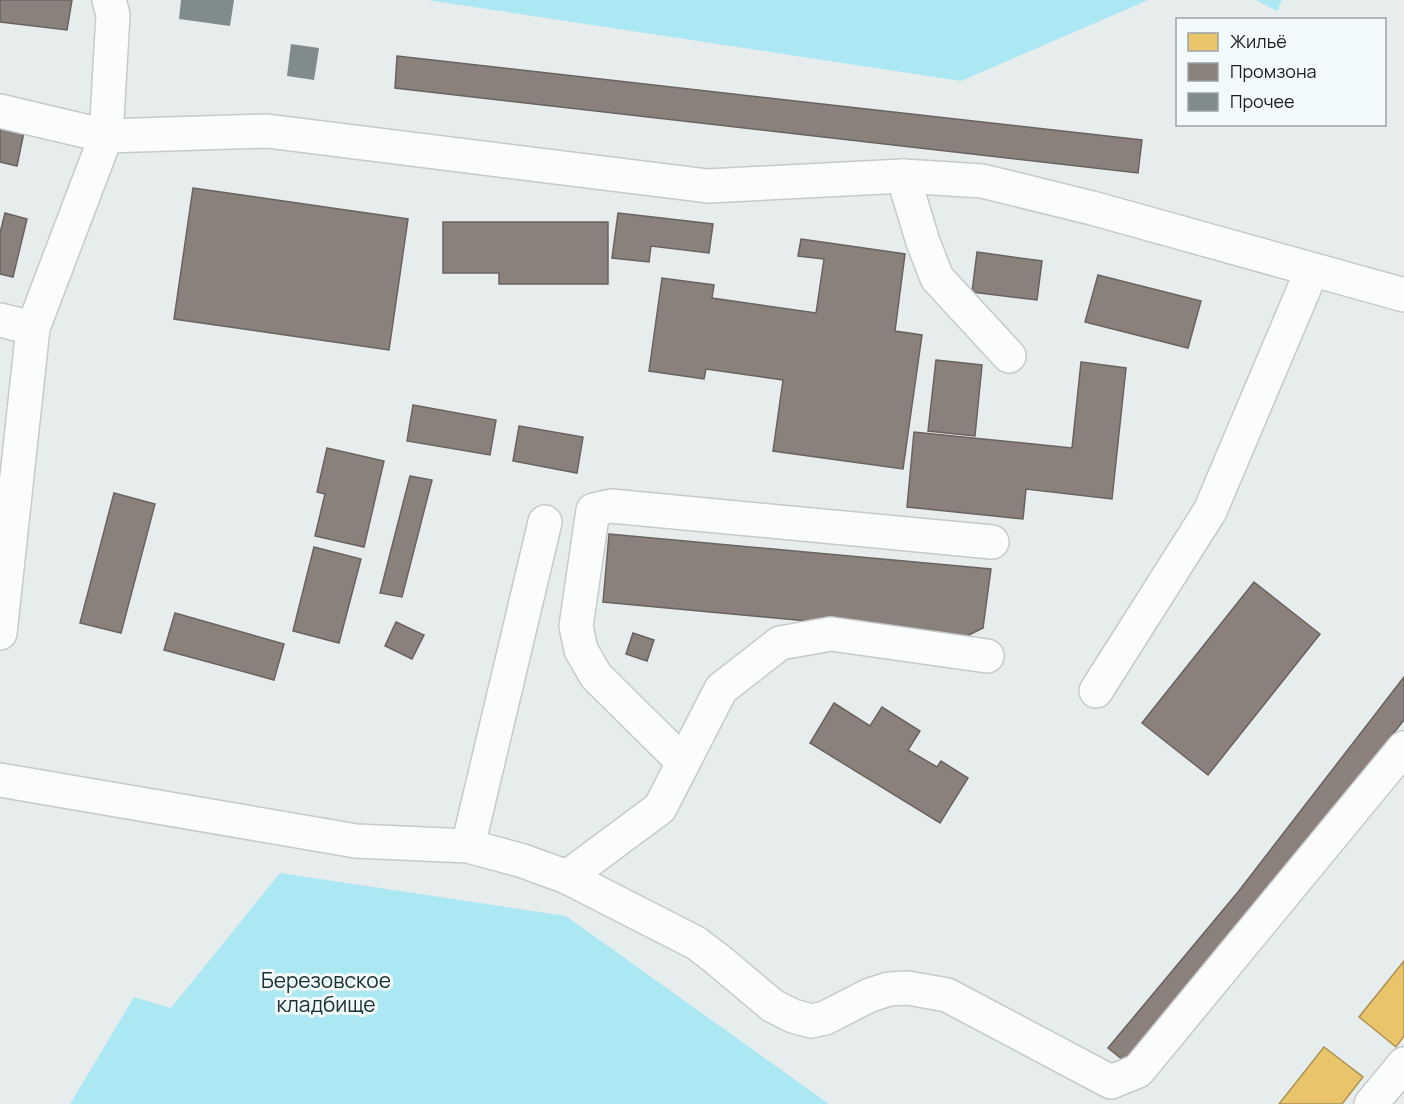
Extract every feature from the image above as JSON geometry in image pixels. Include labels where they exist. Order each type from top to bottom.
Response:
[{"type":"street","points":[[0,633],[33,328],[106,136],[113,15],[109,0]]},
{"type":"street","points":[[0,111],[106,136],[267,131],[708,186],[903,176],[982,181],[1092,208],[1404,296]]},
{"type":"street","points":[[903,176],[937,279],[1009,356]]},
{"type":"street","points":[[1096,691],[1210,511],[1312,270]]},
{"type":"street","points":[[0,320],[33,328]]},
{"type":"street","points":[[682,761],[596,676],[581,650],[576,626],[593,510],[611,506],[992,542]]},
{"type":"street","points":[[468,846],[545,522]]},
{"type":"street","points":[[567,877],[660,808],[682,761],[721,689],[780,643],[831,634],[987,656]]},
{"type":"street","points":[[0,780],[356,841],[468,846],[523,861],[567,877],[696,943],[773,1006],[793,1016],[811,1021],[825,1018],[870,995],[890,989],[908,988],[947,995],[1111,1082],[1138,1071],[1404,748]]},
{"type":"street","points":[[1371,1104],[1404,1064]]},
{"type":"green space","points":[[428,0],[1148,0],[961,81]]},
{"type":"green space","points":[[1256,0],[1282,0],[1277,11]]},
{"type":"green space","name":"Березовское кладбище","points":[[280,873],[566,916],[829,1104],[70,1104],[134,997],[171,1008]]},
{"type":"building: Жильё","points":[[1404,961],[1404,1036],[1396,1047],[1359,1017]]},
{"type":"building: Жильё","points":[[1324,1047],[1363,1077],[1342,1104],[1279,1104]]},
{"type":"building: Промзона","points":[[0,0],[72,0],[67,30],[0,22]]},
{"type":"building: Промзона","points":[[397,56],[1142,140],[1138,173],[395,88]]},
{"type":"building: Промзона","points":[[0,121],[25,127],[17,166],[0,162]]},
{"type":"building: Промзона","points":[[193,188],[408,219],[389,350],[174,319]]},
{"type":"building: Промзона","points":[[5,213],[27,219],[13,277],[0,274],[0,233]]},
{"type":"building: Промзона","points":[[618,213],[713,224],[709,253],[651,246],[649,262],[612,258]]},
{"type":"building: Промзона","points":[[443,222],[608,222],[608,284],[499,284],[499,273],[443,273]]},
{"type":"building: Промзона","points":[[801,239],[905,254],[895,331],[922,335],[903,469],[773,451],[783,380],[706,369],[704,379],[649,371],[662,278],[714,285],[712,298],[816,313],[824,259],[798,256]]},
{"type":"building: Промзона","points":[[977,252],[1042,261],[1037,300],[972,292]]},
{"type":"building: Промзона","points":[[1098,275],[1201,301],[1188,348],[1085,322]]},
{"type":"building: Промзона","points":[[936,360],[982,365],[975,436],[928,431]]},
{"type":"building: Промзона","points":[[1081,362],[1126,368],[1112,499],[1026,489],[1023,519],[907,507],[914,432],[1072,448]]},
{"type":"building: Промзона","points":[[413,405],[496,420],[490,455],[407,441]]},
{"type":"building: Промзона","points":[[519,426],[583,437],[577,473],[513,461]]},
{"type":"building: Промзона","points":[[327,448],[384,461],[364,547],[315,536],[325,494],[317,492]]},
{"type":"building: Промзона","points":[[410,476],[432,480],[402,597],[380,593]]},
{"type":"building: Промзона","points":[[114,493],[155,504],[121,633],[80,623]]},
{"type":"building: Промзона","points":[[609,534],[991,569],[983,628],[967,636],[603,602]]},
{"type":"building: Промзона","points":[[314,547],[361,559],[339,643],[293,631]]},
{"type":"building: Промзона","points":[[1254,582],[1320,634],[1208,775],[1142,723]]},
{"type":"building: Промзона","points":[[175,613],[284,644],[274,680],[164,650]]},
{"type":"building: Промзона","points":[[396,622],[424,635],[412,659],[385,646]]},
{"type":"building: Промзона","points":[[633,633],[654,640],[647,661],[626,654]]},
{"type":"building: Промзона","points":[[1404,677],[1404,720],[1129,1065],[1108,1048],[1238,892]]},
{"type":"building: Промзона","points":[[834,703],[870,726],[882,707],[920,731],[908,750],[937,767],[941,761],[968,778],[940,823],[810,743]]},
{"type":"building: Прочее","points":[[181,0],[234,0],[230,26],[179,19]]},
{"type":"building: Прочее","points":[[291,44],[319,48],[314,80],[287,76]]}]
